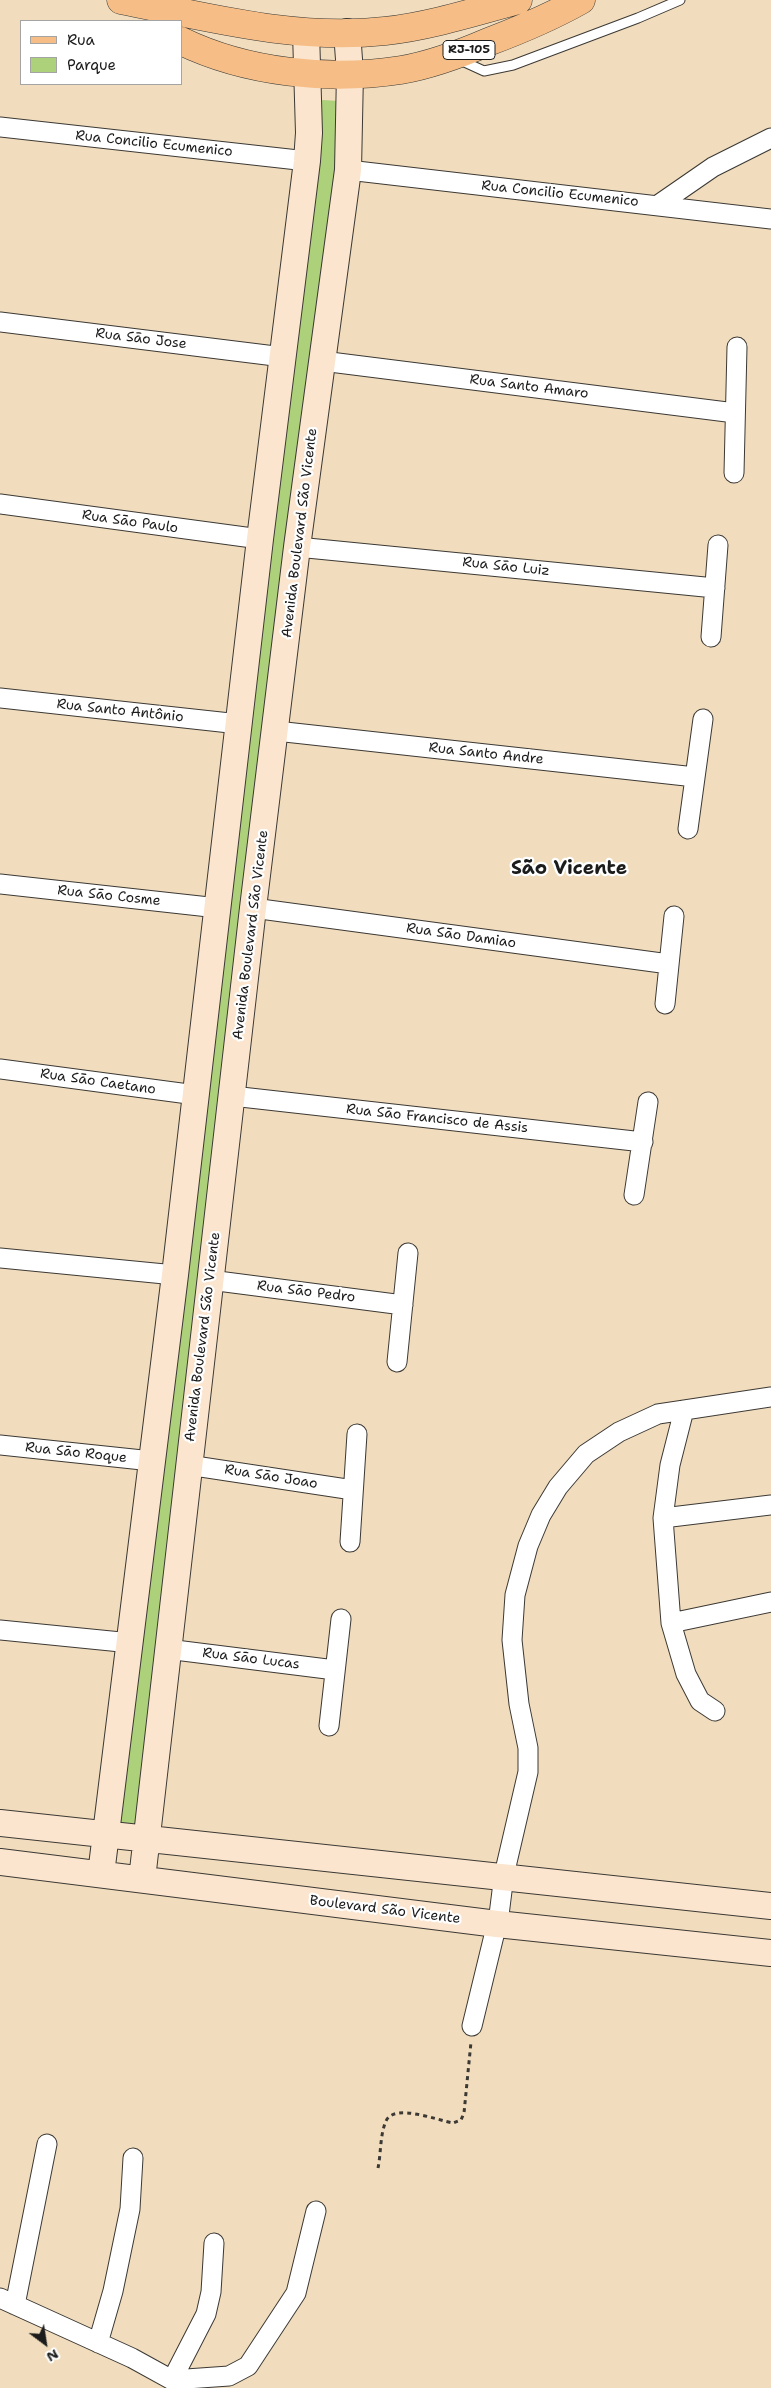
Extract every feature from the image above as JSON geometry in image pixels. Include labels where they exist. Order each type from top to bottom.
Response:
[{"type":"main road","points":[[106,0],[139,20]]},
{"type":"main road","name":"RJ-105","points":[[121,0],[221,20],[306,32],[383,31],[409,27],[483,5],[518,0]]},
{"type":"main road","name":"RJ-105","points":[[182,41],[239,62],[287,72],[350,73],[401,70],[453,57],[549,18],[581,0]]},
{"type":"street","points":[[101,1874],[175,1275],[260,539],[307,161],[308,72],[306,32]]},
{"type":"street","name":"Avenida Boulevard São Vicente","points":[[142,1879],[166,1649],[253,908],[297,547],[348,170],[350,73],[347,32]]},
{"type":"street","name":"Rua Concilio Ecumenico","points":[[0,127],[307,161]]},
{"type":"street","points":[[658,205],[713,167],[771,138]]},
{"type":"street","name":"Rua Concilio Ecumenico","points":[[348,170],[771,218]]},
{"type":"street","name":"Rua Sāo Jose","points":[[0,322],[282,357]]},
{"type":"street","points":[[734,473],[737,347]]},
{"type":"street","name":"Rua Santo Amaro","points":[[322,361],[735,413]]},
{"type":"street","name":"Rua Sāo Paulo","points":[[0,504],[260,539]]},
{"type":"street","points":[[711,637],[718,545]]},
{"type":"street","name":"Rua Sāo Luiz","points":[[297,547],[714,588]]},
{"type":"street","name":"Rua Santo Antônio","points":[[0,698],[240,724]]},
{"type":"street","points":[[688,829],[703,719]]},
{"type":"street","name":"Rua Santo Andre","points":[[276,731],[695,777]]},
{"type":"street","name":"Rua Sāo Cosme","points":[[0,884],[218,908]]},
{"type":"street","name":"Rua Sāo Damiao","points":[[253,908],[669,964]]},
{"type":"street","points":[[665,1004],[674,916]]},
{"type":"street","name":"Rua Sāo Caetano","points":[[0,1069],[196,1095]]},
{"type":"street","name":"Rua Sāo Francisco de Assis","points":[[232,1096],[643,1142]]},
{"type":"street","points":[[634,1195],[648,1102]]},
{"type":"street","points":[[397,1362],[408,1253]]},
{"type":"street","points":[[0,1258],[175,1275]]},
{"type":"street","name":"Rua Sāo Pedro","points":[[210,1280],[402,1305]]},
{"type":"street","points":[[472,2026],[497,1924],[504,1875],[528,1772],[528,1748],[519,1704],[512,1640],[515,1595],[528,1546],[541,1515],[558,1487],[586,1454],[618,1432],[658,1414],[771,1398]]},
{"type":"street","points":[[684,1410],[670,1465],[663,1518],[671,1623],[686,1674],[700,1701],[715,1711]]},
{"type":"street","points":[[350,1542],[357,1434]]},
{"type":"street","name":"Rua Sāo Roque","points":[[0,1444],[152,1461]]},
{"type":"street","name":"Rua Sāo Joao","points":[[188,1465],[353,1490]]},
{"type":"street","points":[[663,1518],[771,1505]]},
{"type":"street","points":[[671,1623],[771,1602]]},
{"type":"street","points":[[329,1726],[341,1619]]},
{"type":"street","points":[[0,1630],[130,1643]]},
{"type":"street","name":"Rua Sāo Lucas","points":[[166,1649],[335,1670]]},
{"type":"street","points":[[0,1823],[504,1875],[771,1906]]},
{"type":"street","name":"Boulevard São Vicente","points":[[0,1862],[497,1924],[771,1953]]},
{"type":"street","points":[[47,2144],[7,2301],[132,2358],[172,2380],[229,2376],[248,2366],[296,2293],[316,2211]]},
{"type":"street","points":[[98,2343],[113,2290],[130,2209],[133,2158]]},
{"type":"street","points":[[172,2380],[206,2314],[211,2292],[214,2243]]},
{"type":"lane","points":[[453,57],[484,71],[513,65],[638,18],[680,0]]},
{"type":"path","points":[[378,2168],[386,2122],[390,2115],[400,2111],[452,2123],[460,2120],[464,2113],[472,2026]]},
{"type":"green space","points":[[323,100],[338,101],[347,107],[143,1823],[117,1824],[315,103]]},
{"type":"district","name":"São Vicente","points":[[569,869]]}]
